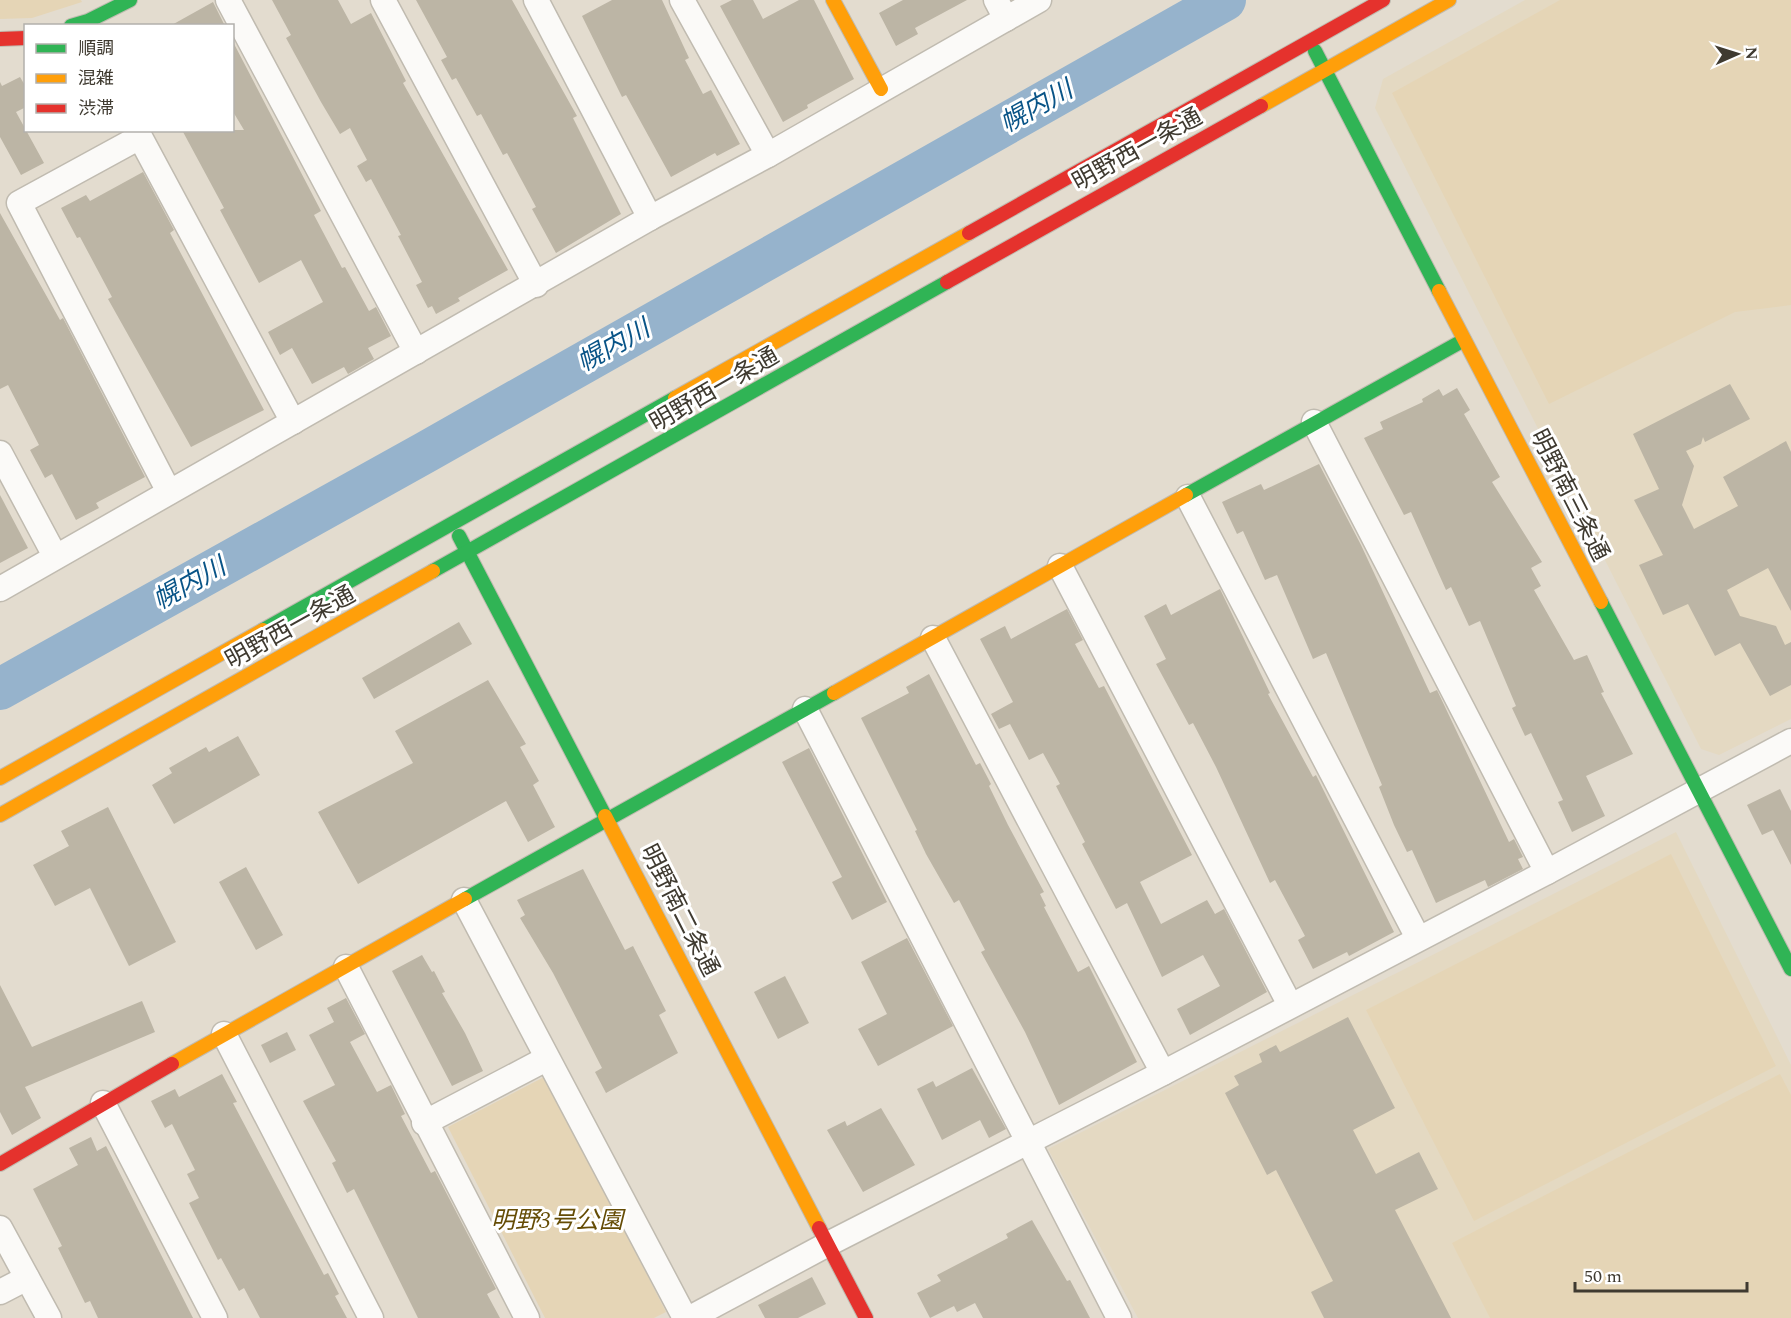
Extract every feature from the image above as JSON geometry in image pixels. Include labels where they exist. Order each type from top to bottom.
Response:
[{"type":"street","points":[[77,24],[130,0]]},
{"type":"street","points":[[228,0],[416,352]]},
{"type":"street","points":[[383,0],[536,285]]},
{"type":"street","points":[[536,0],[650,218]]},
{"type":"street","points":[[682,0],[768,155]]},
{"type":"street","points":[[833,0],[881,89]]},
{"type":"street","points":[[0,589],[650,218],[768,155],[881,89],[1001,9],[1040,0]]},
{"type":"street","name":"明野西一条通","points":[[0,778],[1383,0]]},
{"type":"street","name":"明野西一条通","points":[[0,815],[468,554],[1449,0]]},
{"type":"street","points":[[0,39],[24,38]]},
{"type":"street","name":"明野南三条通","points":[[1310,41],[1791,969]]},
{"type":"street","points":[[169,492],[19,204],[140,137],[294,423]]},
{"type":"street","points":[[0,1164],[224,1034],[1060,566],[1188,497],[1314,422],[1464,340]]},
{"type":"street","points":[[1314,422],[1547,872]]},
{"type":"street","points":[[0,453],[55,556]]},
{"type":"street","points":[[1188,497],[1418,938]]},
{"type":"street","name":"明野南二条通","points":[[452,523],[609,819],[866,1318]]},
{"type":"street","points":[[1060,566],[1290,1005]]},
{"type":"street","points":[[933,638],[1163,1073]]},
{"type":"street","points":[[805,709],[1119,1318]]},
{"type":"street","points":[[690,1318],[828,1244],[1163,1073],[1547,872],[1697,789],[1791,741]]},
{"type":"street","points":[[464,900],[546,1059],[685,1318]]},
{"type":"street","points":[[346,967],[424,1123],[527,1318]]},
{"type":"street","points":[[224,1034],[371,1318]]},
{"type":"street","points":[[424,1123],[546,1059]]},
{"type":"street","points":[[104,1103],[215,1318]]},
{"type":"street","points":[[0,1228],[49,1318]]},
{"type":"street","points":[[0,1292],[27,1278]]},
{"type":"shaded area","points":[[1525,0],[1791,0],[1791,719],[1719,755],[1701,749],[1375,108],[1383,79]]},
{"type":"shaded area","points":[[1676,832],[1791,1065],[1791,1318],[1138,1318],[1048,1149]]},
{"type":"green space","points":[[0,0],[81,0],[82,2],[32,18],[0,19]]},
{"type":"green space","points":[[1560,0],[1791,0],[1791,305],[1735,312],[1549,404],[1392,93]]},
{"type":"green space","points":[[1671,854],[1776,1066],[1474,1221],[1366,1010]]},
{"type":"green space","points":[[1780,1074],[1791,1095],[1791,1318],[1490,1318],[1452,1243]]},
{"type":"green space","name":"明野3号公園","points":[[546,1076],[666,1312],[654,1318],[545,1318],[448,1127]]},
{"type":"building","points":[[272,0],[338,0],[351,24],[371,13],[406,81],[403,83],[508,270],[458,298],[460,301],[436,314],[432,306],[428,308],[416,285],[422,282],[398,236],[401,235],[371,179],[366,182],[357,166],[367,160],[350,128],[340,134],[321,102],[286,38],[291,35]]},
{"type":"building","points":[[416,0],[512,0],[577,116],[573,118],[621,214],[556,253],[532,209],[536,207],[507,153],[503,155],[481,114],[477,116],[456,78],[452,80],[441,60],[447,57]]},
{"type":"building","points":[[612,0],[662,0],[689,58],[685,60],[703,94],[711,90],[740,144],[717,156],[715,153],[671,177],[626,95],[622,97],[582,16]]},
{"type":"building","points":[[732,0],[753,0],[763,19],[799,0],[814,0],[854,79],[807,105],[808,108],[783,122],[720,6]]},
{"type":"building","points":[[903,0],[967,0],[915,28],[918,34],[896,46],[879,13]]},
{"type":"building","points":[[213,2],[224,24],[174,24]]},
{"type":"building","points":[[234,44],[321,211],[314,215],[342,268],[345,267],[369,311],[376,307],[391,336],[368,348],[374,359],[348,374],[344,367],[312,384],[292,348],[280,355],[268,332],[323,302],[301,260],[259,283],[220,210],[224,208],[183,132],[244,130],[234,113]]},
{"type":"building","points":[[20,77],[24,84],[24,108],[16,112],[24,127],[24,132],[27,132],[44,163],[21,175],[0,137],[0,82],[2,86]]},
{"type":"building","points":[[143,172],[174,230],[170,233],[264,410],[191,447],[108,299],[112,297],[80,237],[77,238],[61,208],[86,195],[90,201]]},
{"type":"building","points":[[0,213],[60,320],[63,318],[145,477],[96,503],[99,508],[76,520],[52,474],[45,478],[30,450],[39,445],[8,385],[0,389]]},
{"type":"building","points":[[1730,384],[1750,419],[1705,442],[1703,437],[1701,444],[1686,451],[1694,466],[1682,505],[1694,529],[1738,506],[1723,477],[1786,441],[1791,452],[1791,611],[1768,568],[1727,590],[1740,616],[1776,626],[1785,645],[1791,642],[1791,685],[1770,696],[1740,643],[1715,656],[1688,604],[1663,615],[1639,565],[1663,555],[1634,500],[1659,489],[1633,434]]},
{"type":"building","points":[[1457,388],[1470,410],[1464,414],[1500,477],[1492,482],[1542,562],[1531,568],[1541,586],[1534,590],[1574,660],[1587,655],[1604,692],[1601,693],[1633,754],[1586,776],[1605,816],[1572,832],[1558,802],[1563,800],[1531,733],[1525,736],[1512,708],[1516,706],[1480,621],[1469,626],[1451,587],[1446,590],[1411,512],[1404,515],[1364,438],[1383,429],[1380,422],[1423,402],[1422,399],[1439,389],[1443,396]]},
{"type":"building","points":[[1319,464],[1361,545],[1430,693],[1437,690],[1509,842],[1514,839],[1523,857],[1518,859],[1523,869],[1488,887],[1485,880],[1436,903],[1412,850],[1407,852],[1394,825],[1379,787],[1382,785],[1326,653],[1313,659],[1277,575],[1265,580],[1243,531],[1237,534],[1222,502],[1261,484],[1264,490]]},
{"type":"building","points":[[0,495],[28,548],[0,563]]},
{"type":"building","points":[[1220,589],[1270,693],[1268,694],[1313,777],[1316,775],[1394,932],[1349,956],[1347,952],[1313,969],[1298,940],[1305,936],[1275,880],[1270,883],[1216,767],[1193,723],[1189,725],[1156,664],[1166,659],[1144,616],[1166,604],[1171,615]]},
{"type":"building","points":[[1067,609],[1083,640],[1075,644],[1099,688],[1104,686],[1192,855],[1140,882],[1161,924],[1207,900],[1215,914],[1224,909],[1267,992],[1190,1035],[1177,1009],[1220,986],[1203,955],[1162,977],[1127,903],[1116,909],[1082,844],[1085,842],[1056,786],[1060,784],[1043,753],[1029,760],[1010,724],[999,729],[991,714],[1013,702],[980,639],[1005,626],[1011,639]]},
{"type":"building","points":[[459,622],[472,644],[374,699],[362,678]]},
{"type":"building","points":[[929,674],[976,765],[980,763],[991,784],[989,786],[1008,825],[1044,892],[1040,894],[1046,906],[1044,907],[1078,972],[1089,966],[1137,1062],[1059,1105],[1025,1032],[981,952],[985,950],[959,900],[954,903],[926,854],[915,831],[917,830],[861,718],[909,693],[906,687]]},
{"type":"building","points":[[488,680],[526,744],[520,747],[539,781],[533,785],[555,827],[528,842],[506,801],[358,884],[318,812],[413,763],[395,731]]},
{"type":"building","points":[[238,736],[260,775],[174,824],[152,785],[172,773],[169,768],[206,747],[209,752]]},
{"type":"building","points":[[809,748],[887,902],[852,920],[832,882],[842,877],[782,762]]},
{"type":"building","points":[[1780,789],[1791,811],[1791,865],[1773,830],[1762,835],[1747,805]]},
{"type":"building","points":[[108,807],[176,942],[129,966],[90,888],[55,906],[33,865],[69,846],[61,831]]},
{"type":"building","points":[[246,867],[283,935],[256,950],[219,882]]},
{"type":"building","points":[[583,869],[625,950],[633,946],[666,1011],[659,1015],[678,1053],[606,1093],[595,1072],[602,1068],[553,973],[520,918],[525,915],[517,900]]},
{"type":"building","points":[[907,938],[953,1026],[878,1066],[858,1029],[887,1014],[861,962]]},
{"type":"building","points":[[422,955],[432,972],[434,971],[445,992],[442,993],[483,1071],[452,1086],[392,971]]},
{"type":"building","points":[[785,976],[809,1023],[778,1039],[754,992]]},
{"type":"building","points":[[0,985],[32,1047],[142,1001],[155,1032],[25,1087],[41,1118],[12,1135],[0,1112]]},
{"type":"building","points":[[346,998],[365,1034],[350,1042],[377,1092],[391,1085],[405,1114],[401,1116],[431,1173],[435,1171],[496,1289],[487,1294],[500,1318],[418,1318],[354,1189],[347,1193],[332,1163],[336,1161],[303,1101],[335,1085],[309,1035],[334,1022],[327,1008]]},
{"type":"building","points":[[1348,1017],[1395,1108],[1353,1130],[1376,1174],[1419,1152],[1438,1189],[1395,1210],[1451,1318],[1324,1318],[1311,1292],[1333,1281],[1276,1170],[1267,1175],[1225,1093],[1239,1085],[1234,1076],[1262,1062],[1259,1054],[1276,1045],[1280,1052]]},
{"type":"building","points":[[287,1032],[296,1050],[270,1063],[261,1045]]},
{"type":"building","points":[[972,1068],[1006,1129],[989,1138],[980,1120],[942,1140],[917,1089],[933,1081],[936,1087]]},
{"type":"building","points":[[222,1074],[237,1102],[233,1103],[324,1275],[328,1273],[339,1294],[335,1296],[347,1318],[260,1318],[244,1288],[239,1291],[221,1258],[218,1260],[189,1203],[199,1198],[187,1174],[195,1170],[172,1124],[165,1128],[151,1101],[175,1089],[179,1097]]},
{"type":"building","points":[[881,1108],[915,1165],[863,1192],[827,1130],[845,1121],[847,1126]]},
{"type":"building","points":[[91,1137],[97,1151],[106,1146],[193,1318],[98,1318],[90,1301],[85,1303],[58,1248],[62,1246],[33,1189],[78,1165],[69,1148]]},
{"type":"building","points":[[1032,1220],[1067,1281],[1070,1280],[1090,1318],[983,1318],[975,1303],[957,1312],[954,1306],[930,1318],[917,1293],[941,1281],[937,1275],[1008,1238],[1006,1234]]},
{"type":"building","points":[[812,1277],[826,1304],[798,1318],[765,1318],[758,1305]]},
{"type":"waterway","name":"幌内川","points":[[0,689],[426,452],[1225,0]]},
{"type":"traffic: fast","points":[[78,24],[130,0]]},
{"type":"traffic: fast","points":[[1315,51],[1439,291]]},
{"type":"traffic: fast","points":[[433,571],[947,282]]},
{"type":"traffic: fast","points":[[1186,495],[1464,340]]},
{"type":"traffic: fast","points":[[263,630],[675,398]]},
{"type":"traffic: fast","points":[[459,536],[605,816]]},
{"type":"traffic: fast","points":[[1601,602],[1791,969]]},
{"type":"traffic: fast","points":[[465,899],[834,693]]},
{"type":"traffic: slow","points":[[833,0],[881,89]]},
{"type":"traffic: slow","points":[[1261,106],[1449,0]]},
{"type":"traffic: slow","points":[[675,398],[969,233]]},
{"type":"traffic: slow","points":[[1439,291],[1601,602]]},
{"type":"traffic: slow","points":[[834,693],[1186,495]]},
{"type":"traffic: slow","points":[[0,815],[433,571]]},
{"type":"traffic: slow","points":[[0,778],[263,630]]},
{"type":"traffic: slow","points":[[605,816],[819,1228]]},
{"type":"traffic: slow","points":[[172,1064],[465,899]]},
{"type":"traffic: jam","points":[[969,233],[1383,0]]},
{"type":"traffic: jam","points":[[0,39],[24,38]]},
{"type":"traffic: jam","points":[[947,282],[1261,106]]},
{"type":"traffic: jam","points":[[0,1164],[172,1064]]},
{"type":"traffic: jam","points":[[819,1228],[866,1318]]}]
